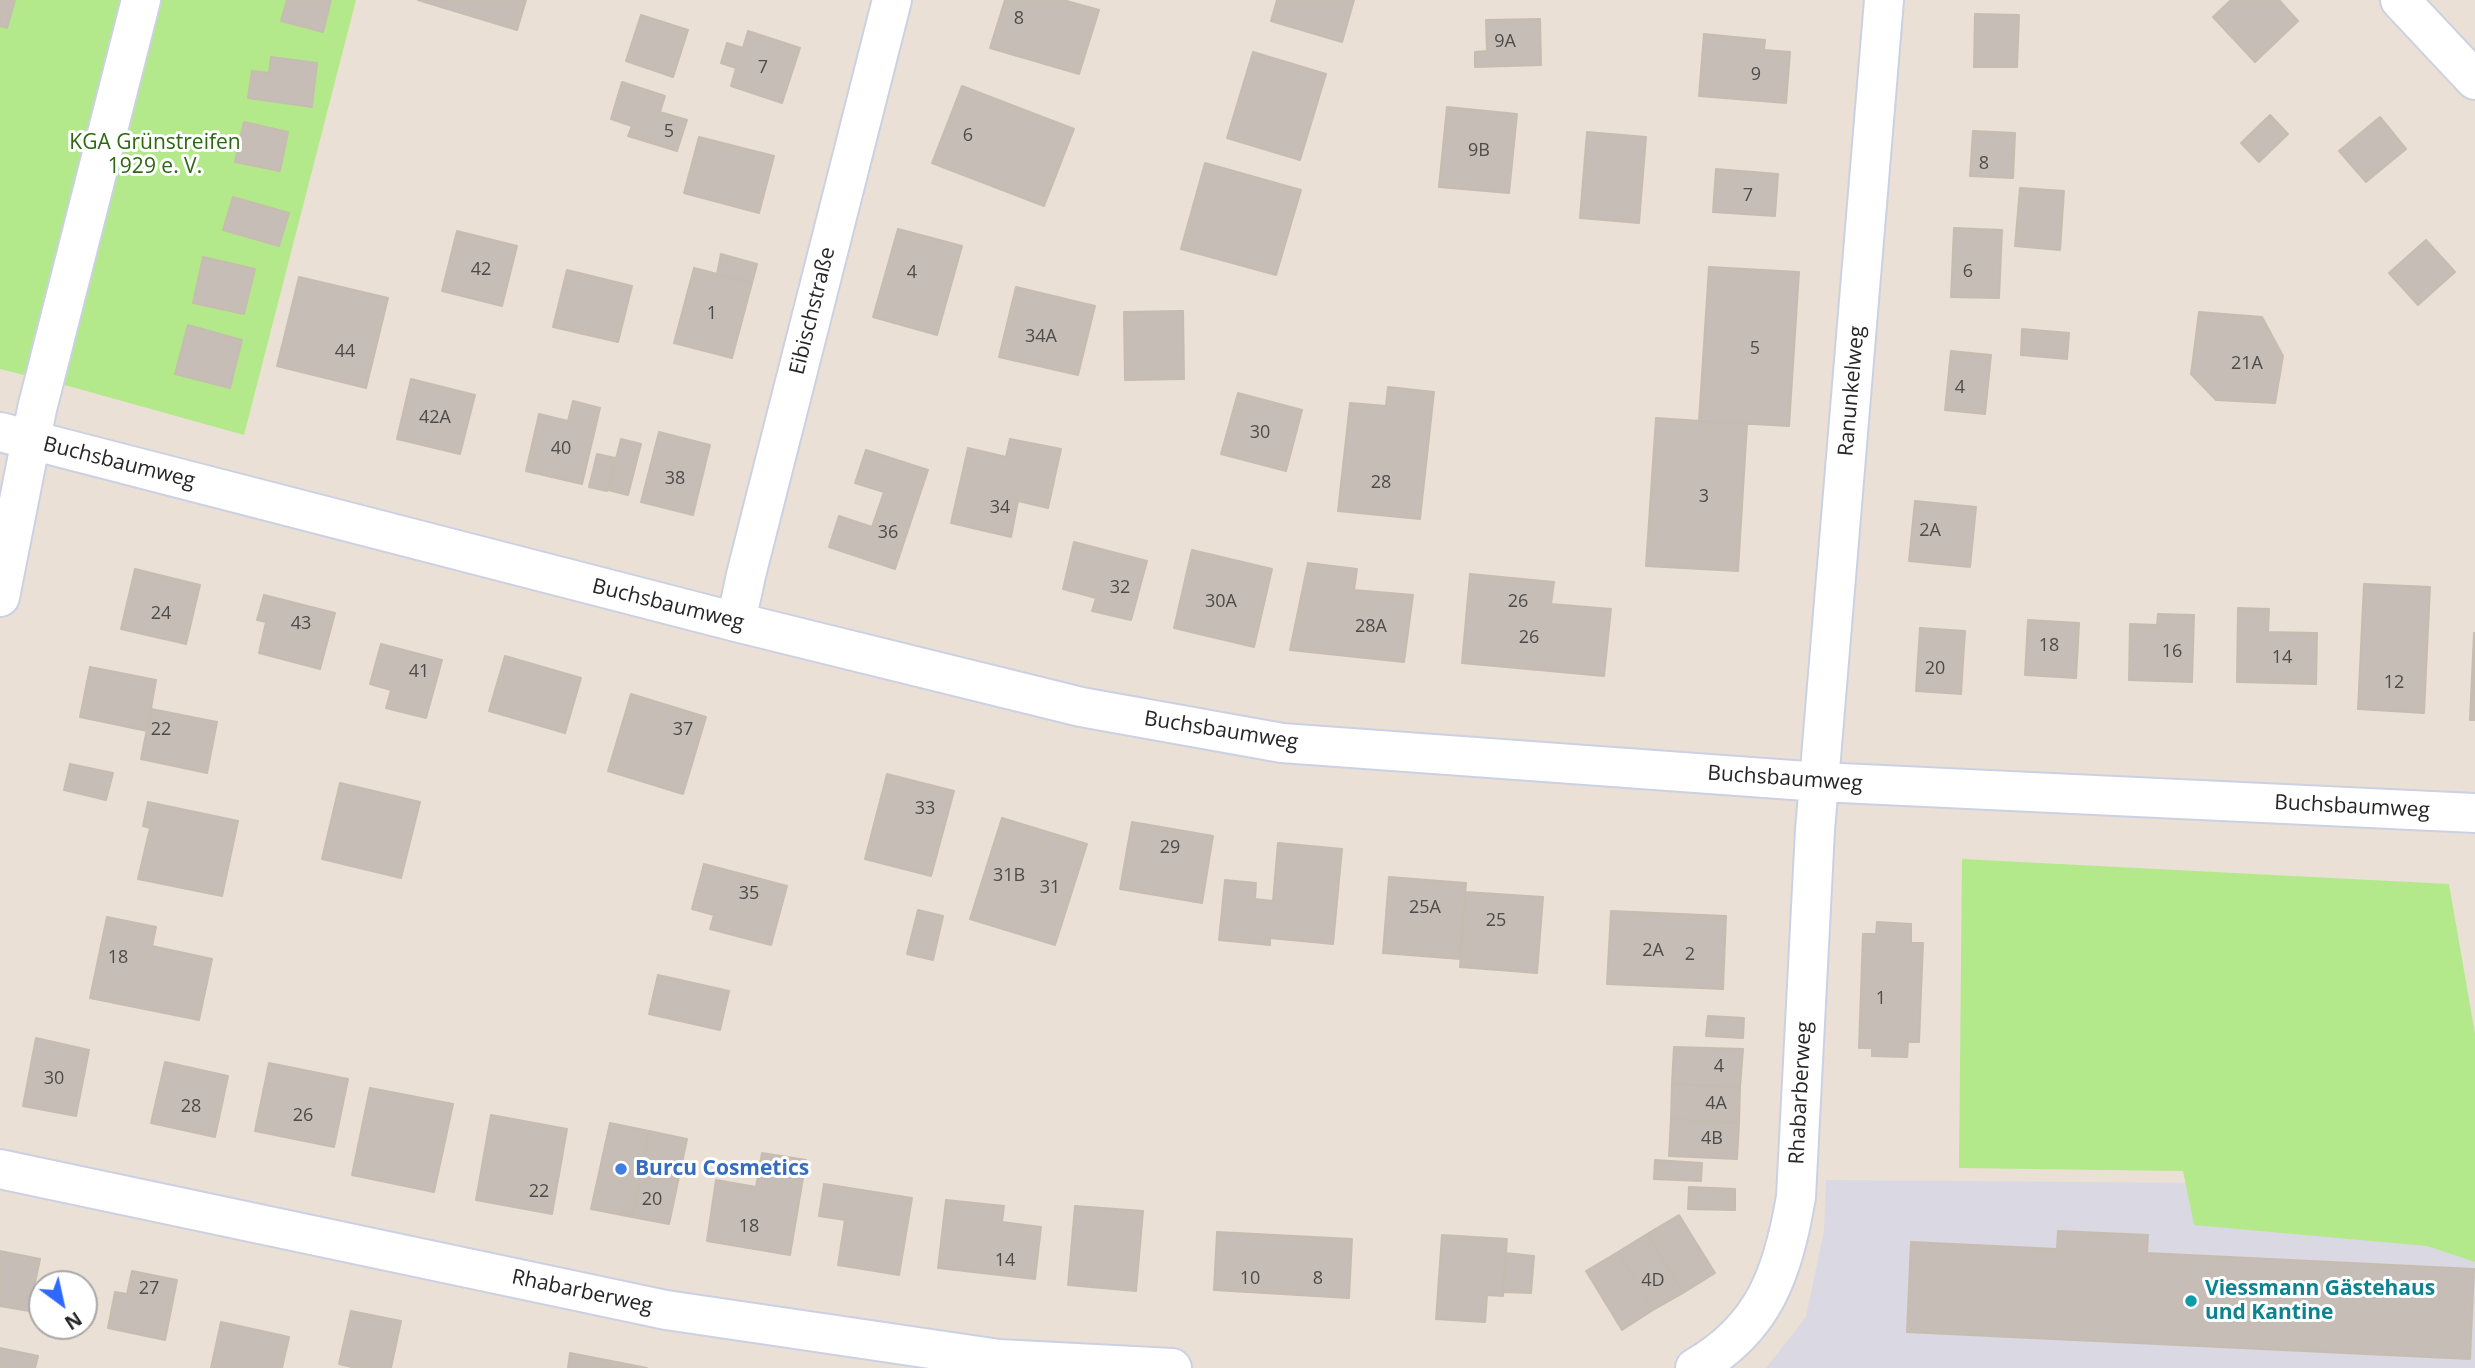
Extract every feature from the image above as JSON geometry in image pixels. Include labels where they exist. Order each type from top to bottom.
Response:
[{"type":"street","points":[[0,597],[22,482],[16,436],[37,409],[141,0]]},
{"type":"street","name":"Eibischstraße","points":[[736,622],[892,0]]},
{"type":"street","name":"Ranunkelweg","points":[[1820,782],[1884,0]]},
{"type":"street","points":[[2400,0],[2475,80]]},
{"type":"street","name":"Buchsbaumweg","points":[[16,436],[736,622],[1081,707],[1282,743],[1820,782],[2475,813]]},
{"type":"street","name":"Rhabarberweg","points":[[1695,1368],[1726,1347],[1747,1326],[1766,1298],[1780,1269],[1789,1238],[1796,1197],[1815,830],[1820,782]]},
{"type":"street","name":"Rhabarberweg","points":[[0,1169],[666,1310],[999,1359],[1172,1368]]},
{"type":"shaded area","points":[[1826,1180],[2475,1185],[2475,1368],[1766,1368],[1806,1317],[1824,1230]]},
{"type":"green space","name":"KGA Grünstreifen 1929 e. V.","points":[[0,0],[356,0],[244,435],[0,369]]},
{"type":"green space","points":[[1962,859],[2449,884],[2475,1034],[2475,1262],[2427,1246],[2194,1225],[2183,1171],[1959,1168]]},
{"type":"building","points":[[0,0],[15,0],[7,28],[0,26]]},
{"type":"building","points":[[287,0],[331,0],[323,32],[281,21]]},
{"type":"building","points":[[418,0],[526,0],[517,30]]},
{"type":"building","points":[[1005,0],[1063,0],[1099,10],[1079,74],[990,48]]},
{"type":"building","points":[[1277,0],[1354,0],[1342,42],[1271,21]]},
{"type":"building","points":[[2231,0],[2279,0],[2298,21],[2255,62],[2213,17]]},
{"type":"building","points":[[1975,14],[2019,15],[2017,67],[1974,67]]},
{"type":"building","points":[[641,15],[688,30],[673,77],[626,61]]},
{"type":"building","points":[[1540,19],[1541,65],[1475,67],[1475,52],[1487,51],[1486,20]]},
{"type":"building","points":[[748,31],[800,48],[782,103],[731,86],[736,68],[721,63],[727,43],[743,48]]},
{"type":"building","points":[[1704,34],[1765,40],[1764,50],[1790,52],[1786,103],[1699,96]]},
{"type":"building","points":[[1253,52],[1326,74],[1300,160],[1227,138]]},
{"type":"building","points":[[271,57],[317,63],[312,107],[248,98],[252,71],[269,73]]},
{"type":"building","points":[[622,82],[665,96],[660,112],[687,120],[677,151],[628,136],[632,126],[611,119]]},
{"type":"building","points":[[962,86],[1074,129],[1044,206],[932,163]]},
{"type":"building","points":[[1447,107],[1517,114],[1509,193],[1439,187]]},
{"type":"building","points":[[2270,115],[2288,134],[2259,162],[2241,143]]},
{"type":"building","points":[[2380,117],[2406,149],[2366,182],[2339,151]]},
{"type":"building","points":[[244,122],[288,132],[280,171],[235,162]]},
{"type":"building","points":[[1973,131],[2015,133],[2013,178],[1970,176]]},
{"type":"building","points":[[1587,132],[1646,137],[1639,223],[1580,218]]},
{"type":"building","points":[[699,137],[774,156],[759,213],[684,193]]},
{"type":"building","points":[[1205,163],[1301,190],[1276,275],[1181,249]]},
{"type":"building","points":[[1716,169],[1778,174],[1775,216],[1713,212]]},
{"type":"building","points":[[2020,188],[2064,191],[2060,250],[2015,246]]},
{"type":"building","points":[[233,197],[289,213],[279,246],[223,230]]},
{"type":"building","points":[[1954,228],[2002,230],[1999,298],[1951,297]]},
{"type":"building","points":[[898,229],[962,246],[937,335],[873,317]]},
{"type":"building","points":[[457,231],[517,246],[502,306],[442,291]]},
{"type":"building","points":[[2426,240],[2455,272],[2418,305],[2389,273]]},
{"type":"building","points":[[721,254],[757,264],[752,283],[717,274]]},
{"type":"building","points":[[203,257],[255,269],[244,314],[193,303]]},
{"type":"building","points":[[1709,267],[1799,272],[1789,426],[1699,421]]},
{"type":"building","points":[[694,268],[752,283],[732,358],[674,343]]},
{"type":"building","points":[[567,270],[632,286],[618,342],[553,327]]},
{"type":"building","points":[[299,277],[388,298],[366,388],[277,366]]},
{"type":"building","points":[[1016,287],[1095,306],[1078,375],[999,357]]},
{"type":"building","points":[[1183,311],[1184,379],[1125,380],[1124,312]]},
{"type":"building","points":[[2199,312],[2262,317],[2283,356],[2275,403],[2216,400],[2191,374]]},
{"type":"building","points":[[188,325],[242,340],[230,388],[175,374]]},
{"type":"building","points":[[2022,329],[2069,333],[2067,359],[2021,355]]},
{"type":"building","points":[[1951,351],[1991,355],[1985,414],[1945,410]]},
{"type":"building","points":[[411,379],[475,395],[460,454],[397,439]]},
{"type":"building","points":[[1388,387],[1434,392],[1420,519],[1338,511],[1350,403],[1386,406]]},
{"type":"building","points":[[1238,393],[1302,410],[1286,471],[1221,454]]},
{"type":"building","points":[[573,401],[600,408],[582,484],[526,471],[539,414],[568,421]]},
{"type":"building","points":[[1656,418],[1747,424],[1738,571],[1646,566]]},
{"type":"building","points":[[659,432],[710,445],[693,515],[641,502]]},
{"type":"building","points":[[621,439],[641,444],[628,495],[608,490]]},
{"type":"building","points":[[1010,439],[1061,449],[1048,508],[1018,501],[1011,537],[951,523],[968,448],[1006,457]]},
{"type":"building","points":[[866,450],[928,470],[895,569],[829,547],[839,516],[872,527],[884,492],[855,483]]},
{"type":"building","points":[[597,454],[615,458],[607,491],[589,487]]},
{"type":"building","points":[[1915,501],[1976,507],[1970,567],[1909,561]]},
{"type":"building","points":[[1074,542],[1147,561],[1131,620],[1092,611],[1096,598],[1063,589]]},
{"type":"building","points":[[1192,550],[1272,569],[1254,647],[1174,628]]},
{"type":"building","points":[[1308,563],[1357,569],[1354,590],[1413,595],[1404,662],[1290,650]]},
{"type":"building","points":[[135,569],[200,585],[186,644],[121,629]]},
{"type":"building","points":[[1470,574],[1554,582],[1551,604],[1611,609],[1604,676],[1462,663]]},
{"type":"building","points":[[2364,584],[2430,587],[2424,713],[2358,709]]},
{"type":"building","points":[[264,595],[335,613],[320,669],[259,653],[266,622],[257,620]]},
{"type":"building","points":[[2238,608],[2269,609],[2268,632],[2317,633],[2316,684],[2237,682]]},
{"type":"building","points":[[2158,614],[2194,615],[2192,682],[2129,680],[2130,624],[2157,625]]},
{"type":"building","points":[[2028,620],[2079,623],[2076,678],[2025,675]]},
{"type":"building","points":[[1920,628],[1965,631],[1961,694],[1916,691]]},
{"type":"building","points":[[2474,633],[2475,720],[2470,720]]},
{"type":"building","points":[[381,644],[442,660],[426,718],[386,708],[391,690],[370,684]]},
{"type":"building","points":[[505,656],[581,678],[565,733],[489,711]]},
{"type":"building","points":[[90,667],[156,680],[147,731],[80,717]]},
{"type":"building","points":[[631,694],[706,717],[683,794],[608,771]]},
{"type":"building","points":[[151,709],[217,722],[207,773],[141,759]]},
{"type":"building","points":[[70,764],[113,773],[106,800],[64,790]]},
{"type":"building","points":[[887,774],[954,791],[931,876],[865,859]]},
{"type":"building","points":[[340,783],[420,802],[401,878],[322,859]]},
{"type":"building","points":[[148,802],[238,821],[222,896],[138,879],[150,828],[143,826]]},
{"type":"building","points":[[1002,818],[1087,844],[1055,945],[970,919]]},
{"type":"building","points":[[1132,822],[1213,836],[1202,903],[1120,889]]},
{"type":"building","points":[[1278,843],[1342,849],[1333,944],[1270,938],[1270,945],[1219,940],[1225,880],[1256,883],[1255,899],[1273,901]]},
{"type":"building","points":[[704,864],[787,886],[771,945],[710,929],[714,915],[692,909]]},
{"type":"building","points":[[1389,877],[1466,883],[1460,959],[1383,953]]},
{"type":"building","points":[[1465,892],[1543,897],[1537,973],[1460,967]]},
{"type":"building","points":[[918,910],[943,916],[933,960],[907,954]]},
{"type":"building","points":[[1611,911],[1726,916],[1723,989],[1607,984]]},
{"type":"building","points":[[107,917],[156,927],[152,946],[212,959],[199,1020],[90,998]]},
{"type":"building","points":[[1877,922],[1911,924],[1911,943],[1923,943],[1919,1042],[1908,1042],[1907,1057],[1872,1056],[1872,1048],[1859,1048],[1863,934],[1876,934]]},
{"type":"building","points":[[658,975],[729,991],[720,1030],[649,1014]]},
{"type":"building","points":[[1708,1016],[1744,1018],[1743,1038],[1706,1036]]},
{"type":"building","points":[[36,1038],[89,1050],[76,1116],[23,1106]]},
{"type":"building","points":[[1674,1047],[1743,1049],[1740,1087],[1672,1084]]},
{"type":"building","points":[[165,1062],[228,1076],[215,1137],[151,1123]]},
{"type":"building","points":[[269,1063],[348,1079],[334,1147],[255,1131]]},
{"type":"building","points":[[1672,1084],[1740,1087],[1739,1123],[1671,1119]]},
{"type":"building","points":[[370,1088],[453,1104],[434,1192],[352,1175]]},
{"type":"building","points":[[491,1115],[567,1129],[552,1214],[476,1200]]},
{"type":"building","points":[[1671,1119],[1739,1123],[1737,1159],[1669,1156]]},
{"type":"building","points":[[610,1123],[649,1131],[632,1217],[591,1209]]},
{"type":"building","points":[[649,1131],[687,1139],[669,1224],[632,1217]]},
{"type":"building","points":[[762,1153],[806,1160],[790,1255],[707,1241],[716,1180],[756,1187]]},
{"type":"building","points":[[1655,1160],[1702,1163],[1701,1181],[1654,1179]]},
{"type":"building","points":[[824,1184],[912,1198],[899,1275],[838,1265],[845,1220],[819,1216]]},
{"type":"building","points":[[1689,1187],[1735,1189],[1735,1210],[1688,1209]]},
{"type":"building","points":[[946,1200],[1004,1206],[1002,1222],[1041,1227],[1035,1279],[938,1268]]},
{"type":"building","points":[[1075,1206],[1143,1211],[1136,1291],[1068,1285]]},
{"type":"building","points":[[1679,1215],[1715,1273],[1683,1293],[1647,1234]]},
{"type":"building","name":"Viessmann Gästehaus und Kantine","points":[[2058,1231],[2148,1235],[2147,1253],[2474,1269],[2470,1359],[1907,1332],[1911,1242],[2057,1249]]},
{"type":"building","points":[[1217,1232],[1352,1239],[1349,1298],[1214,1290]]},
{"type":"building","points":[[1647,1234],[1683,1293],[1653,1310],[1618,1252]]},
{"type":"building","points":[[1442,1235],[1507,1239],[1503,1296],[1487,1295],[1485,1322],[1436,1319]]},
{"type":"building","points":[[0,1251],[40,1259],[38,1270],[28,1270],[28,1311],[0,1306]]},
{"type":"building","points":[[1618,1252],[1653,1310],[1622,1330],[1586,1271]]},
{"type":"building","points":[[1505,1253],[1534,1256],[1531,1293],[1503,1292]]},
{"type":"building","points":[[132,1271],[177,1280],[165,1340],[108,1328],[115,1292],[127,1294]]},
{"type":"building","points":[[351,1311],[401,1321],[391,1368],[356,1368],[339,1364]]},
{"type":"building","points":[[221,1322],[289,1337],[282,1368],[211,1368]]},
{"type":"building","points":[[0,1348],[38,1356],[35,1368],[0,1368]]},
{"type":"building","points":[[570,1353],[647,1368],[568,1368]]},
{"type":"place","name":"Burcu Cosmetics","points":[[621,1169]]},
{"type":"place","name":"Viessmann Gästehaus und Kantine","points":[[2191,1301]]}]
